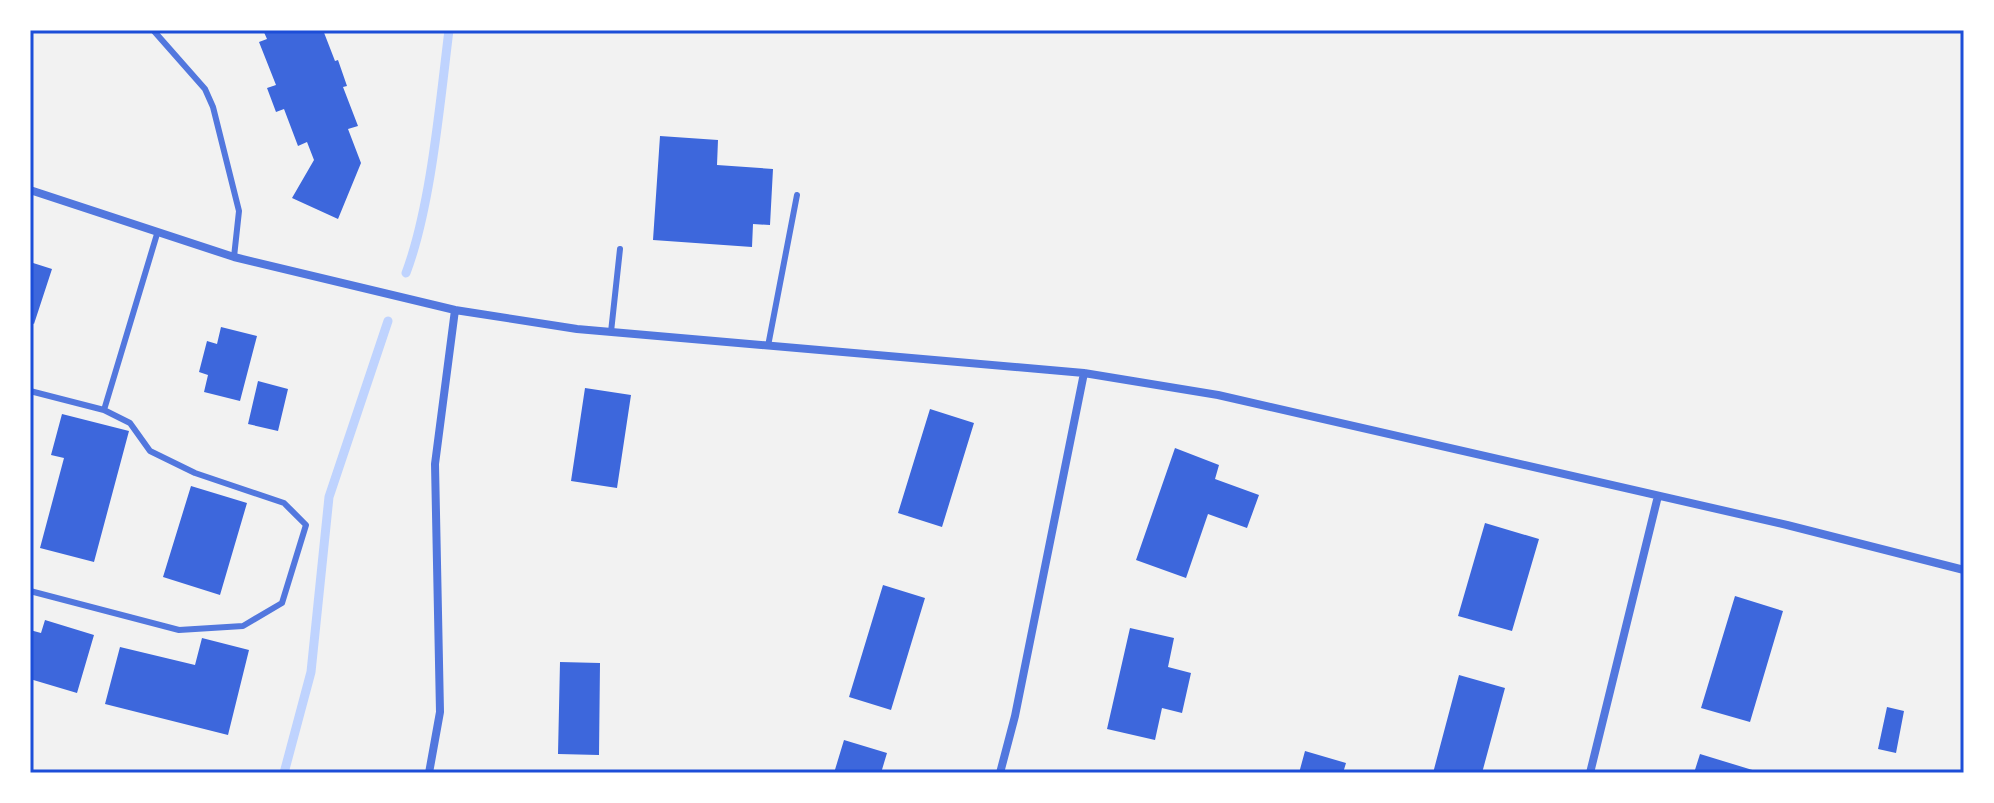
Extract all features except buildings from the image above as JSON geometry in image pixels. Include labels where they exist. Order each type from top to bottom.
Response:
[{"type":"street","points":[[30,190],[234,257],[455,310],[611,332],[1084,373],[1304,413],[1964,570]]},
{"type":"street","points":[[429,773],[440,712],[435,464],[455,310]]},
{"type":"street","points":[[1000,773],[1015,716],[1084,373]]},
{"type":"street","points":[[1590,773],[1658,496]]},
{"type":"lane","points":[[153,30],[192,72],[213,107],[239,211],[234,257]]},
{"type":"lane","points":[[768,346],[797,195]]},
{"type":"lane","points":[[104,410],[157,234]]},
{"type":"lane","points":[[611,332],[620,249]]},
{"type":"lane","points":[[30,391],[104,410],[130,423],[150,451],[195,473],[284,503],[306,525],[282,603],[243,626],[179,630],[30,591]]},
{"type":"waterway","points":[[406,273],[428,186],[449,30]]},
{"type":"waterway","points":[[284,773],[311,672],[329,497],[388,321]]}]
